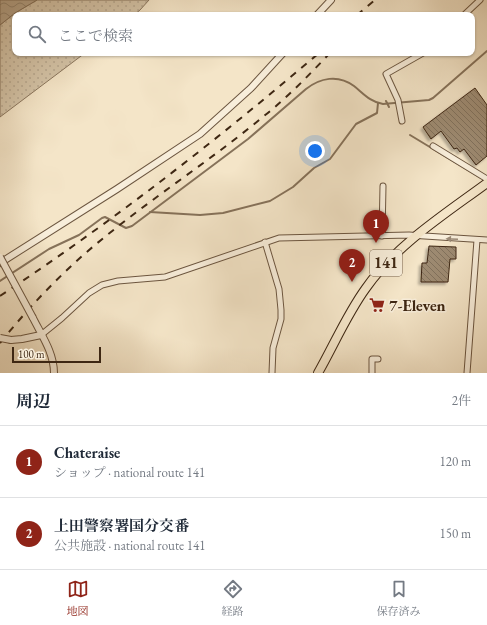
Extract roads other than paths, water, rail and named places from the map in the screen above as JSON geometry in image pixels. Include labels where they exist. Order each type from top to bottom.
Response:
[{"type":"highway","name":"141","points":[[318,373],[339,332],[365,288],[386,263],[404,245],[487,183]]},
{"type":"street","points":[[320,12],[331,0]]},
{"type":"street","points":[[467,12],[480,0]]},
{"type":"street","points":[[0,263],[118,189],[200,134],[251,88],[280,56]]},
{"type":"street","points":[[402,121],[398,102],[386,74],[418,56]]},
{"type":"street","points":[[433,146],[487,179]]},
{"type":"street","points":[[382,186],[382,236]]},
{"type":"street","points":[[0,338],[11,340],[41,335],[89,293],[102,285],[118,280],[165,277],[279,238],[418,236],[487,240]]},
{"type":"street","points":[[467,373],[477,240]]},
{"type":"street","points":[[265,242],[279,289],[281,310],[281,319],[274,348],[272,373]]},
{"type":"street","points":[[0,257],[50,351],[54,365],[54,373]]},
{"type":"street","points":[[372,373],[372,359],[378,359]]},
{"type":"water","points":[[0,0],[37,0],[17,12],[12,12],[12,15],[0,25]]},
{"type":"waterway","points":[[0,281],[49,249],[79,235],[102,218],[105,217],[126,228],[132,226],[248,139],[306,89],[317,82],[329,79],[342,80],[354,86],[370,99],[383,104],[429,100],[487,51]]},
{"type":"waterway","points":[[386,101],[389,107]]},
{"type":"waterway","points":[[150,212],[200,215],[223,213],[270,201],[293,187],[314,168],[330,159],[356,124],[377,113],[378,103]]},
{"type":"waterway","points":[[410,135],[481,178]]},
{"type":"railway","points":[[361,12],[375,0]]},
{"type":"railway","points":[[0,296],[123,210],[203,149],[315,56]]},
{"type":"railway","points":[[0,343],[39,298],[81,257],[126,220],[219,152],[273,109],[327,56]]},
{"type":"place","name":"Chateraise","points":[[376,243]]},
{"type":"place","name":"上田警察署国分交番","points":[[352,282]]},
{"type":"place","name":"7-Eleven","points":[[377,305]]}]
